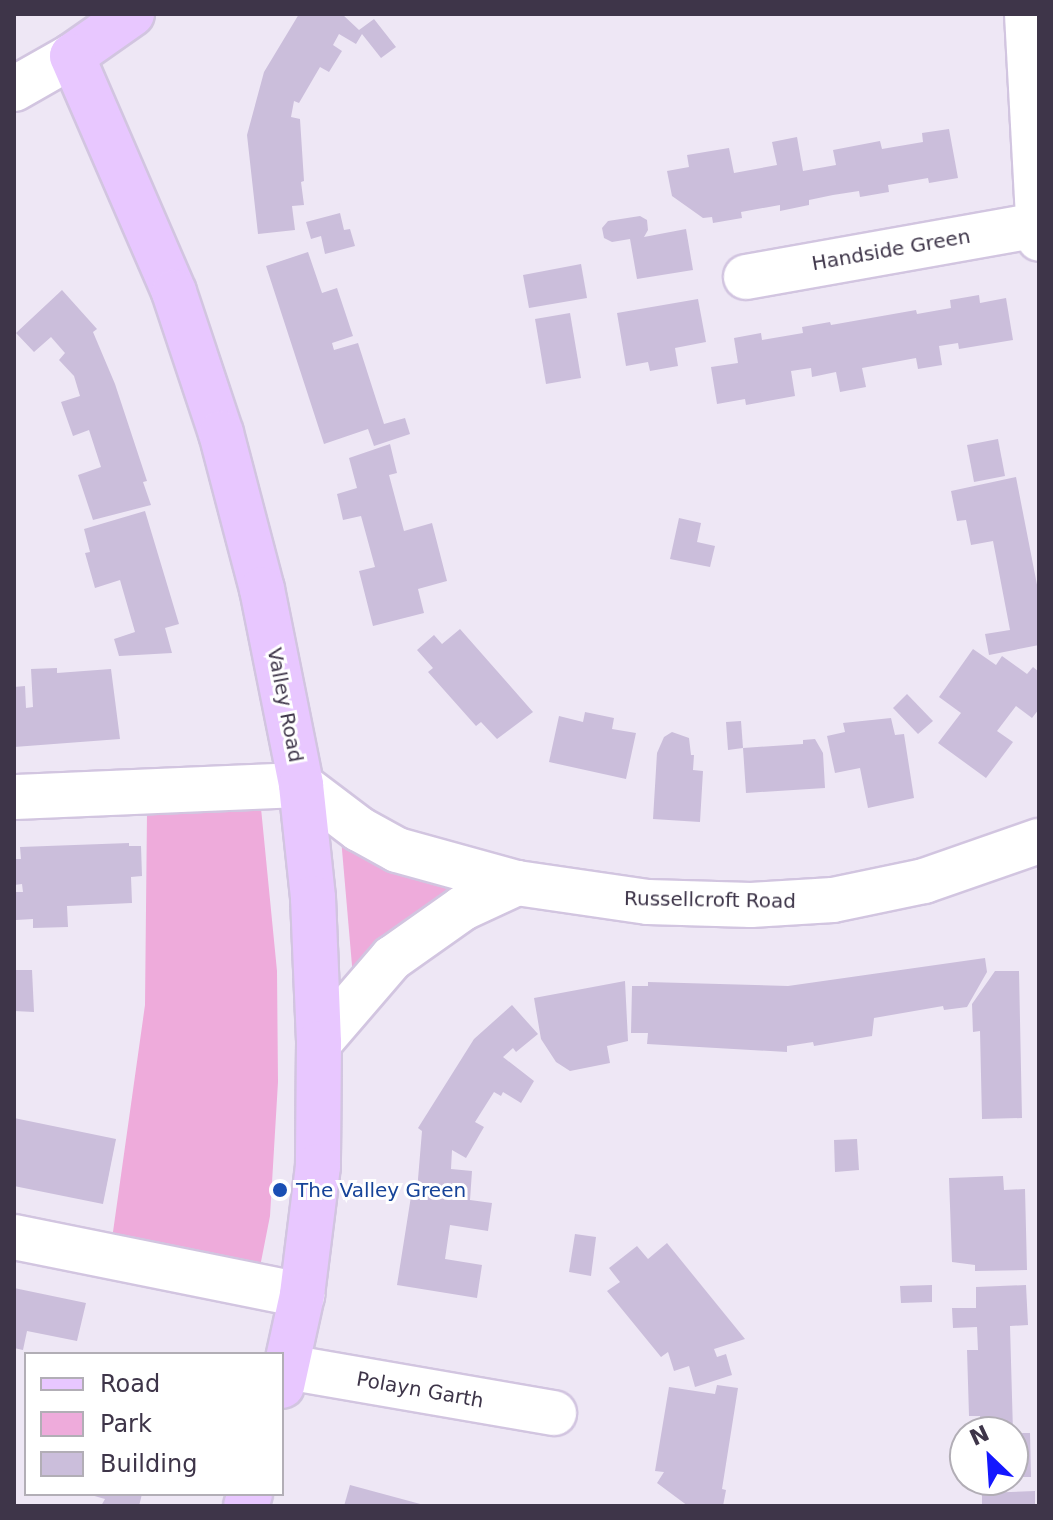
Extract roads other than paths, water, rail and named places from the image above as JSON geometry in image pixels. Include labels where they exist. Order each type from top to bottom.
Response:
[{"type":"main road","points":[[72,56],[132,14]]},
{"type":"main road","name":"Valley Road","points":[[72,56],[174,292],[221,433],[262,589],[301,785],[313,898],[319,1043],[318,1166],[302,1295],[284,1376]]},
{"type":"street","points":[[1027,14],[1038,232]]},
{"type":"street","points":[[14,89],[72,56]]},
{"type":"street","name":"Handside Green","points":[[746,277],[1038,232]]},
{"type":"street","points":[[14,797],[301,785]]},
{"type":"street","name":"Russellcroft Road","points":[[301,785],[359,829],[397,850],[517,883],[648,902],[751,905],[833,900],[924,881],[1039,841]]},
{"type":"street","points":[[319,1043],[402,949],[463,908],[517,883]]},
{"type":"street","points":[[14,1237],[302,1295]]},
{"type":"street","name":"Polayn Garth","points":[[284,1376],[554,1413]]},
{"type":"place","name":"The Valley Green","points":[[280,1190]]}]
